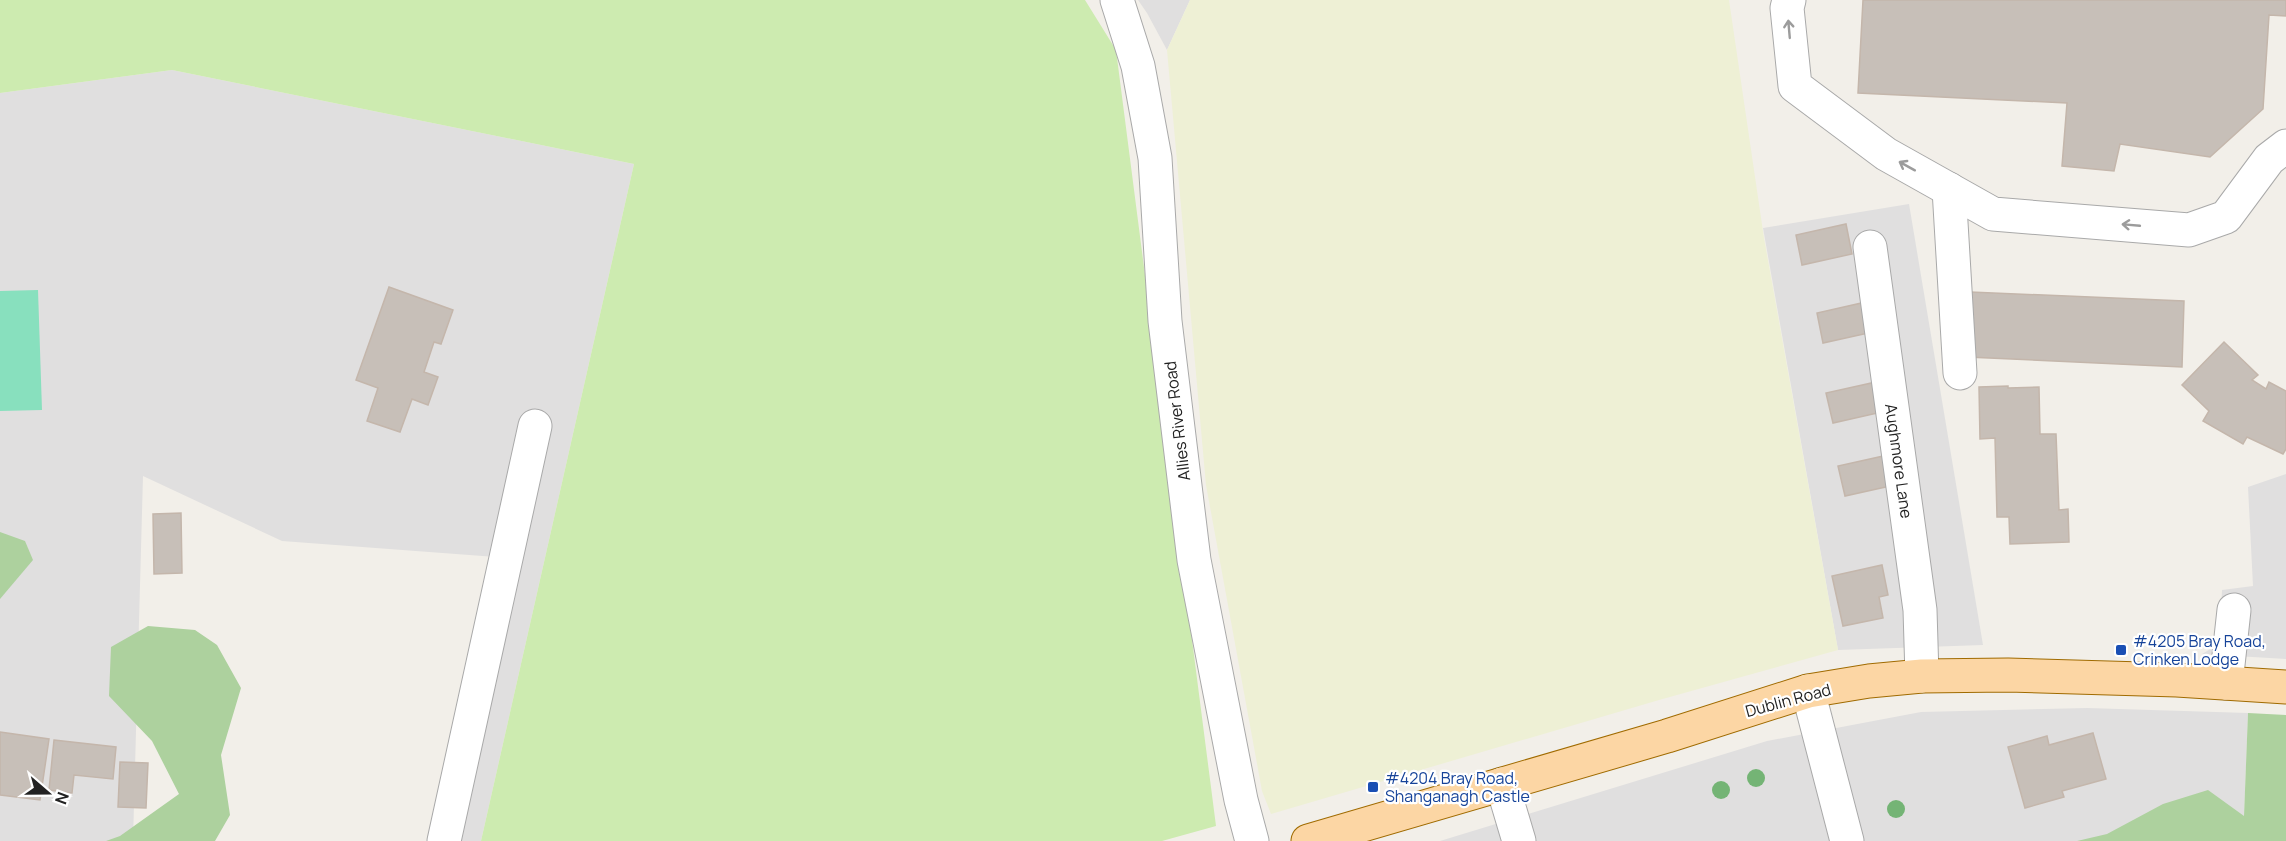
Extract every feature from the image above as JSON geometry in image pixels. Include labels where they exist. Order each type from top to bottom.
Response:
[{"type":"main road","name":"Dublin Road","points":[[1308,841],[1667,736],[1808,691],[1869,681],[1922,676],[2029,676],[2286,687]]},
{"type":"street","name":"Allies River Road","points":[[1117,0],[1138,66],[1155,158],[1165,321],[1194,560],[1241,800],[1252,841]]},
{"type":"street","points":[[1789,0],[1787,8],[1795,86],[1886,154],[1993,214],[2189,230],[2226,217],[2280,159]]},
{"type":"street","points":[[1949,189],[1960,373]]},
{"type":"street","name":"Aughmore Lane","points":[[1870,247],[1920,610],[1922,676]]},
{"type":"street","points":[[444,841],[535,426]]},
{"type":"street","points":[[2226,683],[2234,610]]},
{"type":"street","points":[[1808,691],[1847,841]]},
{"type":"street","points":[[1502,784],[1519,841]]},
{"type":"shaded area","points":[[1138,0],[1190,0],[1167,50],[1147,13]]},
{"type":"shaded area","points":[[172,70],[634,164],[481,841],[437,841],[496,557],[282,541],[143,476],[133,841],[0,841],[0,93]]},
{"type":"shaded area","points":[[1909,204],[1983,645],[1838,650],[1763,228]]},
{"type":"shaded area","points":[[2286,474],[2286,659],[2202,654],[2214,647],[2220,630],[2222,590],[2253,586],[2248,487]]},
{"type":"shaded area","points":[[2087,708],[2248,713],[2244,817],[2104,841],[1440,841],[1767,741],[1921,712]]},
{"type":"green space","points":[[0,0],[1085,0],[1116,50],[1216,826],[1162,841],[481,841],[634,164],[172,70],[0,93]]},
{"type":"green space","points":[[1190,0],[1729,0],[1764,238],[1838,650],[1271,814],[1262,791],[1206,485],[1167,50]]},
{"type":"green space","points":[[38,290],[42,410],[0,411],[0,291]]},
{"type":"green space","points":[[0,532],[25,541],[33,560],[0,599]]},
{"type":"green space","points":[[148,626],[195,630],[217,645],[241,688],[221,755],[230,815],[215,841],[106,841],[120,836],[179,794],[152,741],[109,696],[111,647]]},
{"type":"green space","points":[[2248,713],[2286,715],[2286,841],[2077,841],[2107,834],[2163,804],[2208,790],[2244,816]]},
{"type":"building","points":[[1863,0],[2286,0],[2286,16],[2269,15],[2263,109],[2210,157],[2120,144],[2114,171],[2062,166],[2067,103],[1858,93]]},
{"type":"building","points":[[1846,224],[1852,254],[1802,265],[1796,235]]},
{"type":"building","points":[[389,287],[453,310],[441,344],[434,342],[424,372],[438,377],[428,405],[412,399],[400,432],[367,421],[378,388],[356,380]]},
{"type":"building","points":[[1970,292],[2184,301],[2182,367],[1967,357]]},
{"type":"building","points":[[1866,302],[1873,332],[1823,343],[1817,313]]},
{"type":"building","points":[[2224,342],[2258,375],[2252,380],[2266,389],[2269,382],[2286,391],[2286,449],[2283,454],[2247,437],[2243,444],[2203,421],[2209,411],[2182,385]]},
{"type":"building","points":[[1876,382],[1882,412],[1833,423],[1826,393]]},
{"type":"building","points":[[2008,386],[2008,388],[2039,387],[2040,434],[2056,434],[2059,510],[2068,509],[2069,542],[2010,544],[2009,517],[1997,517],[1995,438],[1980,439],[1979,387]]},
{"type":"building","points":[[1888,455],[1895,485],[1845,496],[1838,466]]},
{"type":"building","points":[[181,513],[182,573],[154,574],[153,514]]},
{"type":"building","points":[[1882,565],[1888,595],[1879,597],[1883,618],[1843,626],[1832,576]]},
{"type":"building","points":[[0,732],[49,739],[40,800],[0,795]]},
{"type":"building","points":[[2093,733],[2106,779],[2062,791],[2064,797],[2025,808],[2008,747],[2047,736],[2049,745]]},
{"type":"building","points":[[54,740],[116,747],[113,779],[74,775],[72,793],[49,790]]},
{"type":"building","points":[[120,762],[148,763],[146,808],[118,807]]},
{"type":"place","name":"#4205 Bray Road, Crinken Lodge","points":[[2121,650]]},
{"type":"place","name":"#4204 Bray Road, Shanganagh Castle","points":[[1373,787]]}]
